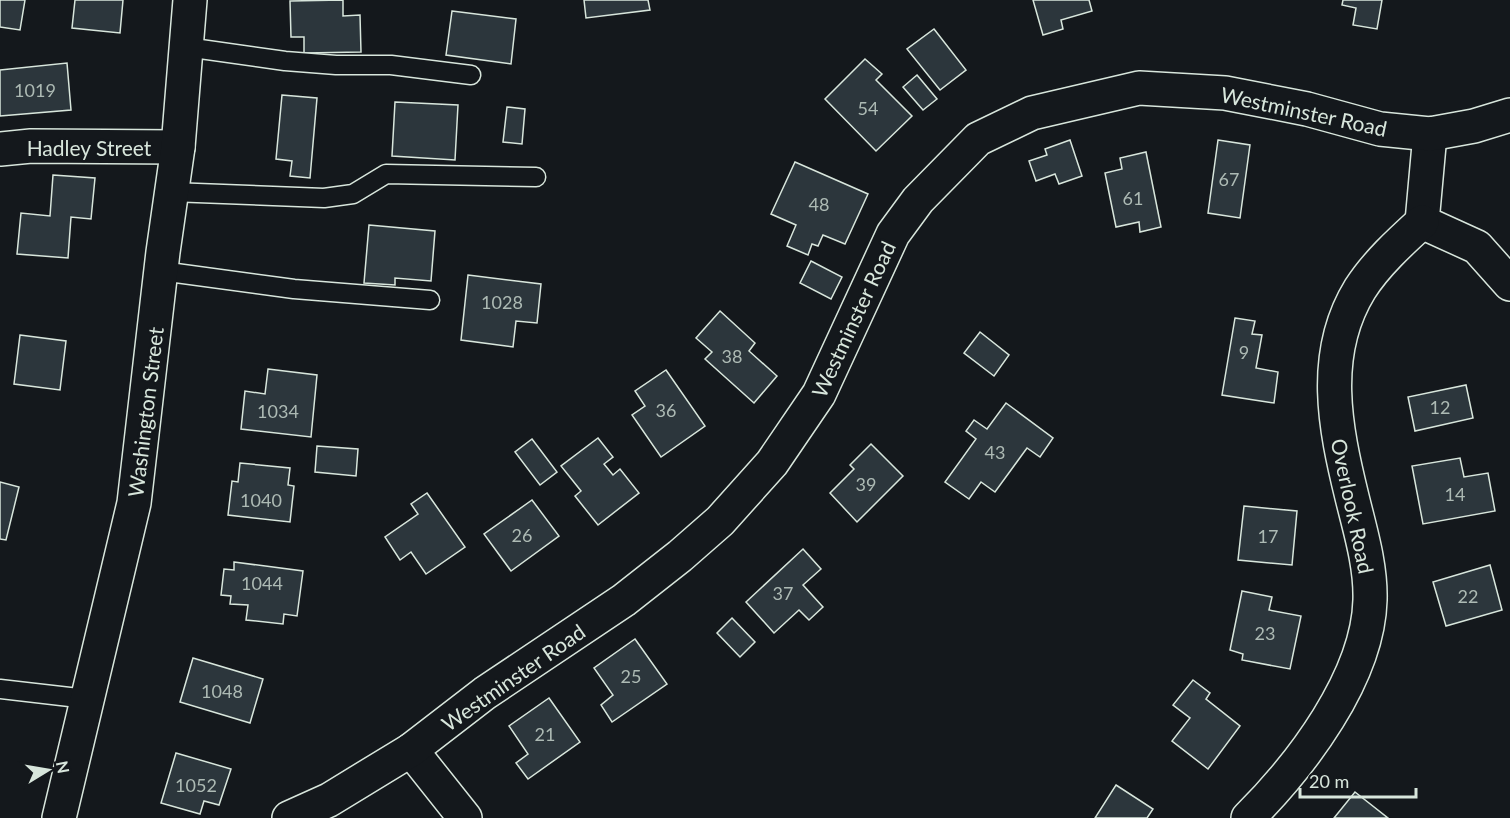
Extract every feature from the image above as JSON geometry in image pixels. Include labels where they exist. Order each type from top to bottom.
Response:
[{"type":"street","name":"Washington Street","points":[[59,818],[134,503],[178,147],[190,0]]},
{"type":"street","name":"Westminster Road","points":[[290,818],[330,800],[411,750],[485,693],[624,600],[680,556],[720,520],[772,463],[819,394],[893,234],[918,200],[978,139],[1032,113],[1139,88],[1225,93],[1307,109],[1380,129],[1430,134],[1510,115]]},
{"type":"street","points":[[1430,134],[1422,222],[1477,247],[1510,284]]},
{"type":"street","name":"Hadley Street","points":[[0,149],[31,146],[178,147]]},
{"type":"street","name":"Overlook Road","points":[[1248,818],[1323,729],[1347,684],[1364,638],[1370,600],[1368,560],[1337,437],[1333,402],[1337,362],[1342,328],[1360,289],[1393,249],[1422,222]]},
{"type":"street","points":[[411,750],[465,818]]},
{"type":"lane","points":[[186,47],[285,61],[336,65],[391,65],[471,75]]},
{"type":"lane","points":[[171,192],[324,198],[353,194],[386,174],[536,177]]},
{"type":"lane","points":[[161,271],[294,289],[430,300]]},
{"type":"lane","points":[[0,689],[87,699]]},
{"type":"building","points":[[0,0],[25,0],[20,30],[0,27]]},
{"type":"building","points":[[75,0],[123,0],[120,33],[72,28]]},
{"type":"building","points":[[343,0],[343,16],[360,15],[361,52],[304,53],[304,37],[291,37],[290,1]]},
{"type":"building","points":[[584,0],[648,0],[650,10],[586,18]]},
{"type":"building","points":[[1033,0],[1089,0],[1092,11],[1061,20],[1063,29],[1043,35]]},
{"type":"building","points":[[1343,0],[1382,0],[1377,29],[1353,25],[1356,8],[1342,5]]},
{"type":"building","points":[[452,11],[516,19],[511,64],[446,55]]},
{"type":"building","points":[[934,29],[966,70],[940,90],[907,49]]},
{"type":"building","points":[[865,59],[882,74],[876,80],[912,116],[876,151],[825,99]]},
{"type":"building","points":[[67,63],[71,110],[0,116],[0,70]]},
{"type":"building","points":[[917,75],[937,99],[923,110],[903,87]]},
{"type":"building","points":[[282,95],[317,98],[310,178],[290,176],[292,161],[276,159]]},
{"type":"building","points":[[395,102],[458,105],[455,160],[392,156]]},
{"type":"building","points":[[507,107],[525,109],[522,144],[503,142]]},
{"type":"building","points":[[1070,140],[1082,176],[1059,184],[1055,174],[1036,181],[1029,161],[1047,155],[1045,149]]},
{"type":"building","points":[[1218,140],[1250,145],[1240,218],[1208,213]]},
{"type":"building","points":[[1146,152],[1161,227],[1140,232],[1139,222],[1116,227],[1105,173],[1122,169],[1120,158]]},
{"type":"building","points":[[795,162],[868,194],[845,244],[823,235],[818,246],[812,244],[808,255],[787,246],[796,225],[771,214]]},
{"type":"building","points":[[53,175],[95,178],[91,219],[71,217],[68,258],[17,254],[21,213],[50,216]]},
{"type":"building","points":[[369,225],[435,231],[431,281],[395,278],[395,285],[364,283]]},
{"type":"building","points":[[811,261],[842,277],[831,299],[800,283]]},
{"type":"building","points":[[468,275],[541,284],[537,323],[516,321],[513,347],[461,340]]},
{"type":"building","points":[[720,311],[755,343],[749,351],[777,376],[754,403],[705,359],[712,352],[696,338]]},
{"type":"building","points":[[1235,318],[1255,321],[1252,334],[1262,335],[1256,368],[1278,372],[1274,403],[1222,395]]},
{"type":"building","points":[[980,332],[1009,355],[994,376],[964,353]]},
{"type":"building","points":[[20,335],[66,341],[60,390],[14,384]]},
{"type":"building","points":[[268,369],[317,375],[311,437],[241,429],[245,391],[265,394]]},
{"type":"building","points":[[666,370],[705,426],[661,457],[632,415],[645,406],[635,391]]},
{"type":"building","points":[[1466,385],[1473,418],[1415,431],[1408,397]]},
{"type":"building","points":[[1006,403],[1053,438],[1040,457],[1027,448],[995,492],[981,482],[969,499],[945,482],[976,439],[966,431],[974,420],[987,429]]},
{"type":"building","points":[[598,438],[613,457],[604,464],[613,475],[620,469],[639,493],[598,525],[575,496],[581,491],[561,466]]},
{"type":"building","points":[[532,439],[557,472],[540,485],[515,452]]},
{"type":"building","points":[[871,444],[903,476],[857,522],[830,493],[854,469],[850,465]]},
{"type":"building","points":[[317,446],[358,449],[356,476],[315,472]]},
{"type":"building","points":[[1460,458],[1464,477],[1488,473],[1495,511],[1423,524],[1412,466]]},
{"type":"building","points":[[240,463],[290,468],[288,485],[294,486],[290,522],[228,515],[232,481],[238,482]]},
{"type":"building","points":[[0,482],[19,487],[6,540],[0,539]]},
{"type":"building","points":[[427,493],[465,547],[426,574],[411,552],[400,560],[385,537],[418,514],[411,504]]},
{"type":"building","points":[[532,500],[559,536],[511,571],[484,534]]},
{"type":"building","points":[[1244,506],[1297,511],[1292,565],[1238,560]]},
{"type":"building","points":[[803,549],[821,569],[803,585],[823,607],[809,620],[799,610],[774,633],[746,602]]},
{"type":"building","points":[[234,562],[303,571],[297,616],[284,614],[283,624],[246,620],[248,605],[230,604],[231,596],[221,595],[224,569],[234,570]]},
{"type":"building","points":[[1490,565],[1502,610],[1446,626],[1433,582]]},
{"type":"building","points":[[1242,591],[1272,597],[1269,610],[1301,616],[1290,669],[1242,660],[1243,654],[1230,650]]},
{"type":"building","points":[[732,618],[755,642],[740,657],[717,633]]},
{"type":"building","points":[[635,639],[667,684],[612,722],[601,705],[613,695],[594,668]]},
{"type":"building","points":[[193,658],[263,679],[250,723],[180,702]]},
{"type":"building","points":[[1193,680],[1210,693],[1206,699],[1240,726],[1208,769],[1172,741],[1190,718],[1173,705]]},
{"type":"building","points":[[549,698],[580,742],[528,779],[516,763],[528,754],[509,726]]},
{"type":"building","points":[[176,753],[231,769],[219,805],[204,801],[200,814],[161,803]]},
{"type":"building","points":[[1116,785],[1153,809],[1147,818],[1095,818]]},
{"type":"building","points":[[1355,792],[1388,818],[1334,818]]}]
